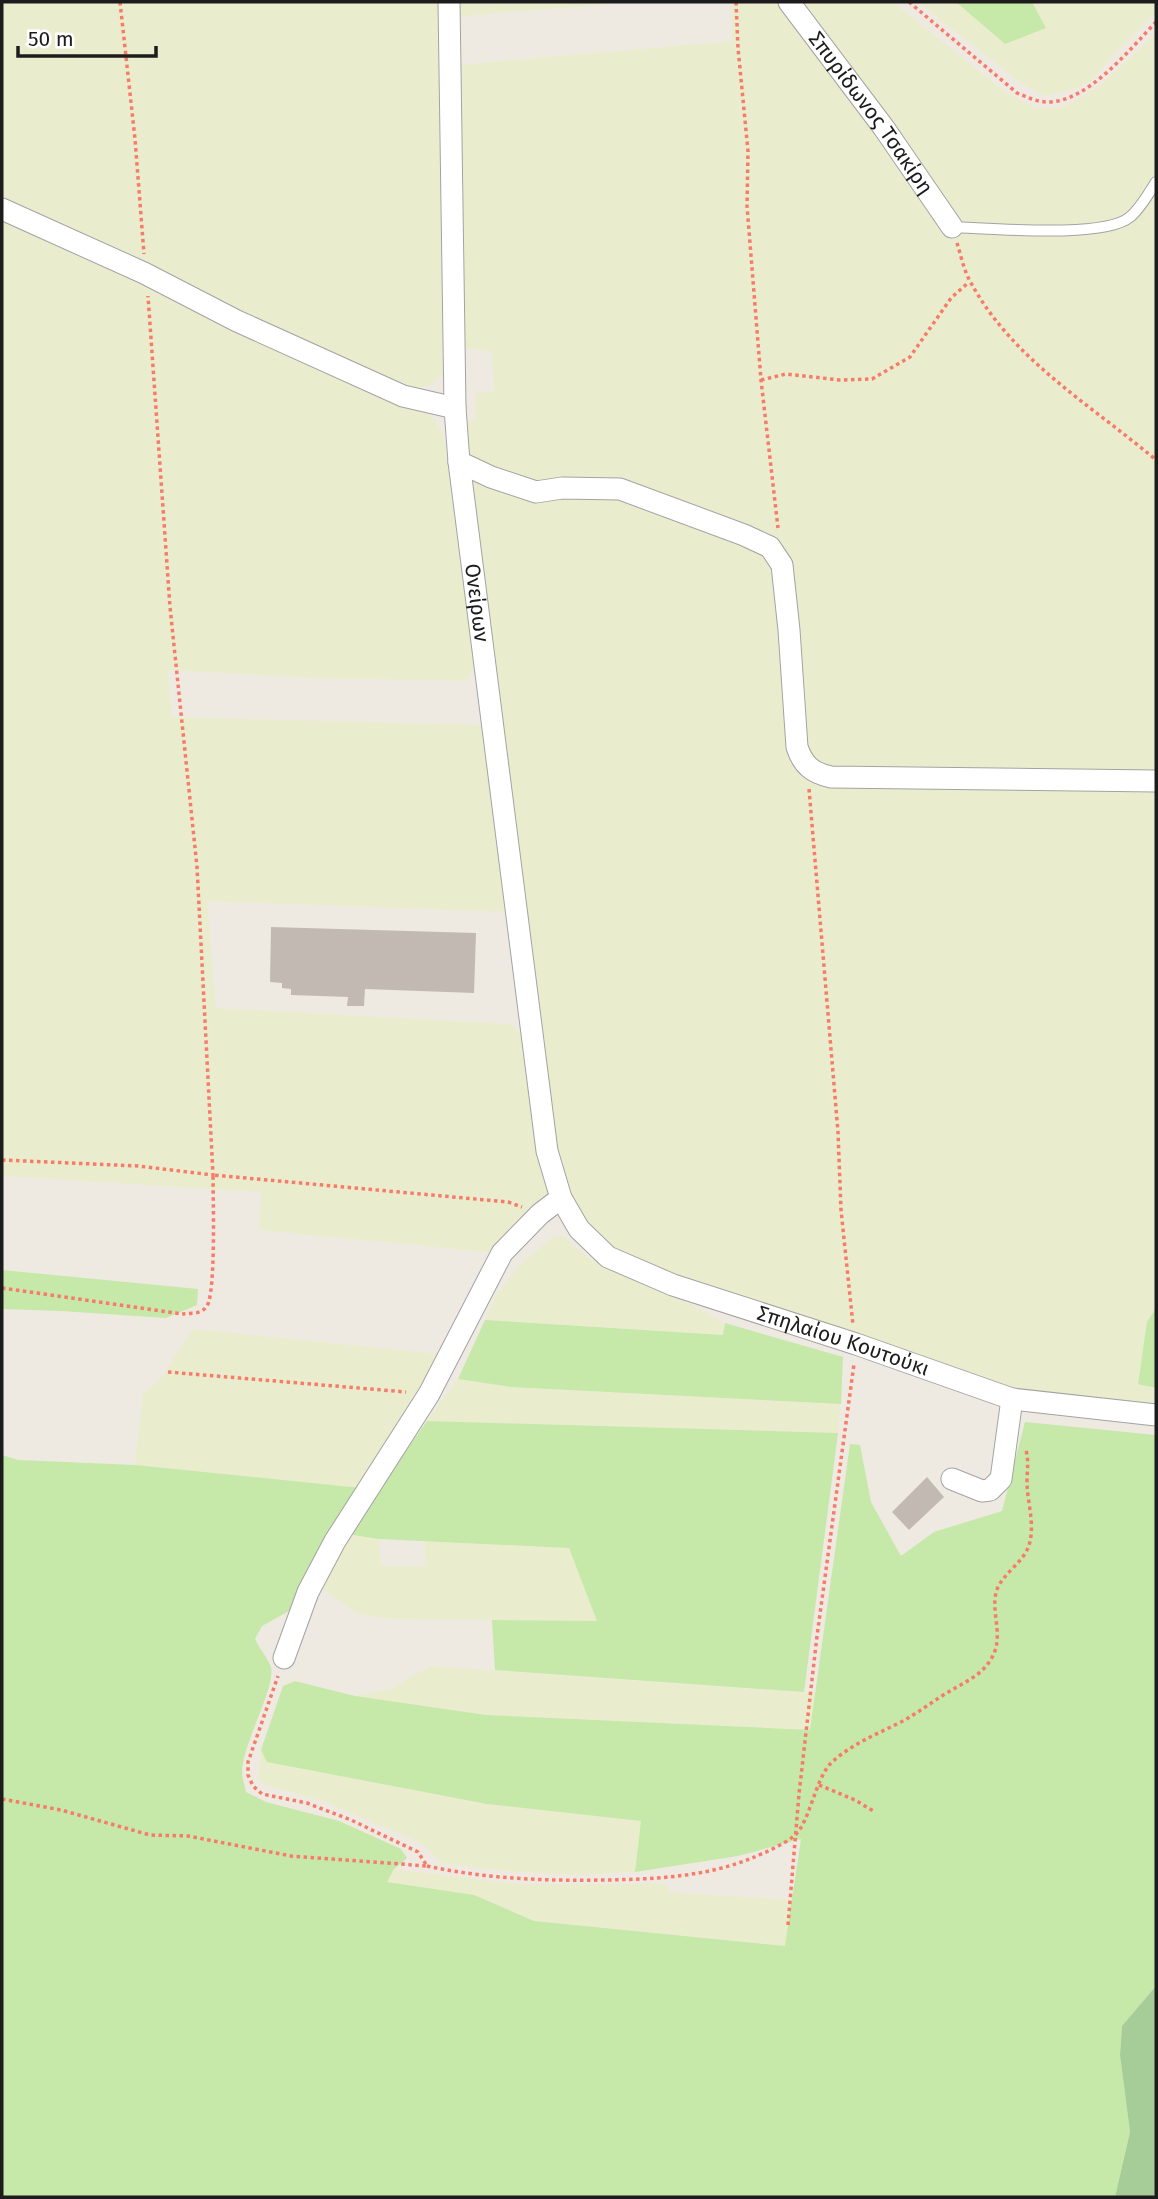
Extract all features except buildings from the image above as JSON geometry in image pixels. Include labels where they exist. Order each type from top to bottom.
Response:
[{"type":"street","name":"Ονείρων","points":[[449,2],[455,408],[459,462],[547,1151],[561,1198]]},
{"type":"street","name":"Σπυρίδωνος Τσακίρη","points":[[789,2],[884,128],[952,227]]},
{"type":"street","points":[[2,209],[144,273],[237,321],[403,396],[455,408]]},
{"type":"street","points":[[459,462],[491,477],[536,492],[562,488],[620,489],[770,547],[782,565],[797,747],[800,757],[818,774],[831,777],[1156,781]]},
{"type":"street","points":[[284,1658],[308,1592],[335,1541],[429,1394],[502,1253],[540,1213],[561,1198]]},
{"type":"street","name":"Σπηλαίου Κουτούκι","points":[[561,1198],[579,1229],[608,1257],[673,1285],[1012,1399],[1156,1415]]},
{"type":"street","points":[[952,1479],[982,1491],[990,1490],[996,1485],[1000,1479],[1012,1399]]},
{"type":"lane","points":[[952,227],[1083,230],[1112,226],[1129,218],[1156,182]]},
{"type":"path","points":[[2,1288],[169,1312],[198,1313],[207,1306],[212,1284],[213,1175],[197,867],[170,607],[151,320],[144,273],[144,227],[120,2]]},
{"type":"path","points":[[736,2],[748,151],[747,206],[761,380],[782,565]]},
{"type":"path","points":[[909,2],[1017,93],[1034,100],[1049,102],[1064,100],[1085,89],[1119,60],[1156,22]]},
{"type":"path","points":[[952,227],[970,282],[997,322],[1032,360],[1072,395],[1156,460]]},
{"type":"path","points":[[761,380],[786,374],[839,380],[872,379],[910,357],[951,298],[970,282]]},
{"type":"path","points":[[2,1160],[138,1166],[508,1202],[540,1213]]},
{"type":"path","points":[[168,1372],[429,1394]]},
{"type":"path","points":[[2,1799],[61,1810],[150,1835],[188,1836],[291,1856],[428,1866],[464,1874],[516,1880],[680,1877],[715,1870],[752,1858],[795,1835],[826,1768],[836,1759],[856,1744],[904,1721],[980,1673],[991,1660],[997,1648],[996,1594],[1029,1546],[1031,1522],[1027,1453],[1024,1444],[1007,1430]]},
{"type":"path","points":[[284,1658],[248,1762],[248,1775],[253,1786],[262,1794],[307,1803],[351,1820],[418,1852],[428,1866]]},
{"type":"path","points":[[819,1785],[855,1800],[875,1812]]},
{"type":"green space","points":[[2,2],[437,2],[445,351],[443,374],[431,385],[416,389],[399,387],[2,201]]},
{"type":"green space","points":[[453,2],[636,2],[453,17]]},
{"type":"green space","points":[[731,2],[893,2],[1005,92],[1036,108],[1064,107],[1098,87],[1156,34],[1156,1308],[1147,1322],[1138,1384],[1156,1388],[1156,1411],[1013,1395],[618,1255],[581,1224],[553,1146],[460,422],[475,421],[475,393],[494,391],[492,351],[460,348],[457,65],[732,41]]},
{"type":"green space","points":[[917,2],[956,2],[1005,44],[1045,28],[1032,2],[1156,2],[1156,13],[1091,81],[1073,90],[1044,96],[1020,82]]},
{"type":"green space","points":[[956,2],[1032,2],[1046,28],[1005,44]]},
{"type":"green space","points":[[2,216],[425,411],[436,421],[444,438],[475,666],[467,681],[315,678],[168,670],[172,717],[481,725],[508,912],[207,901],[216,1008],[510,1024],[521,1033],[535,1144],[548,1189],[545,1201],[495,1253],[259,1230],[261,1192],[2,1176]]},
{"type":"green space","points":[[562,1235],[591,1260],[692,1305],[725,1323],[724,1335],[485,1320],[496,1296],[519,1265],[553,1237]]},
{"type":"green space","points":[[2,1270],[198,1289],[197,1305],[166,1318],[2,1309]]},
{"type":"green space","points":[[1156,1308],[1156,1388],[1138,1384],[1147,1322]]},
{"type":"green space","points":[[485,1320],[723,1335],[725,1323],[843,1357],[841,1404],[511,1387],[458,1379]]},
{"type":"green space","points":[[193,1329],[441,1354],[361,1488],[135,1465],[143,1394],[159,1381]]},
{"type":"green space","points":[[458,1379],[511,1387],[841,1404],[838,1433],[427,1421]]},
{"type":"green space","points":[[427,1421],[838,1433],[804,1692],[495,1670],[492,1620],[597,1621],[569,1548],[379,1539],[347,1534]]},
{"type":"green space","points":[[1025,1422],[1156,1435],[1156,1986],[1122,2026],[1120,2055],[1130,2132],[1115,2197],[2,2197],[2,1455],[18,1460],[135,1465],[361,1488],[289,1611],[262,1626],[255,1639],[270,1664],[271,1676],[244,1759],[242,1774],[246,1792],[266,1802],[339,1821],[401,1849],[407,1858],[394,1869],[387,1882],[474,1895],[534,1921],[785,1946],[801,1839],[738,1856],[635,1872],[641,1821],[487,1804],[267,1762],[261,1750],[283,1686],[295,1681],[355,1696],[486,1715],[810,1730],[850,1444],[860,1445],[871,1502],[901,1556],[934,1532],[1002,1511]]},
{"type":"green space","points":[[347,1534],[379,1539],[381,1566],[425,1566],[425,1541],[569,1548],[598,1621],[390,1619],[356,1613],[318,1585]]},
{"type":"green space","points":[[430,1666],[815,1693],[811,1730],[486,1715],[355,1696],[392,1688]]},
{"type":"green space","points":[[261,1750],[267,1762],[487,1804],[641,1821],[635,1872],[574,1875],[505,1871],[441,1863],[421,1843],[328,1803],[266,1785],[258,1779]]},
{"type":"green space","points":[[394,1869],[518,1884],[666,1884],[669,1892],[792,1900],[786,1946],[534,1921],[474,1895],[386,1882]]},
{"type":"green space","points":[[1156,1986],[1156,2197],[1115,2197],[1130,2132],[1120,2055],[1122,2026]]}]
